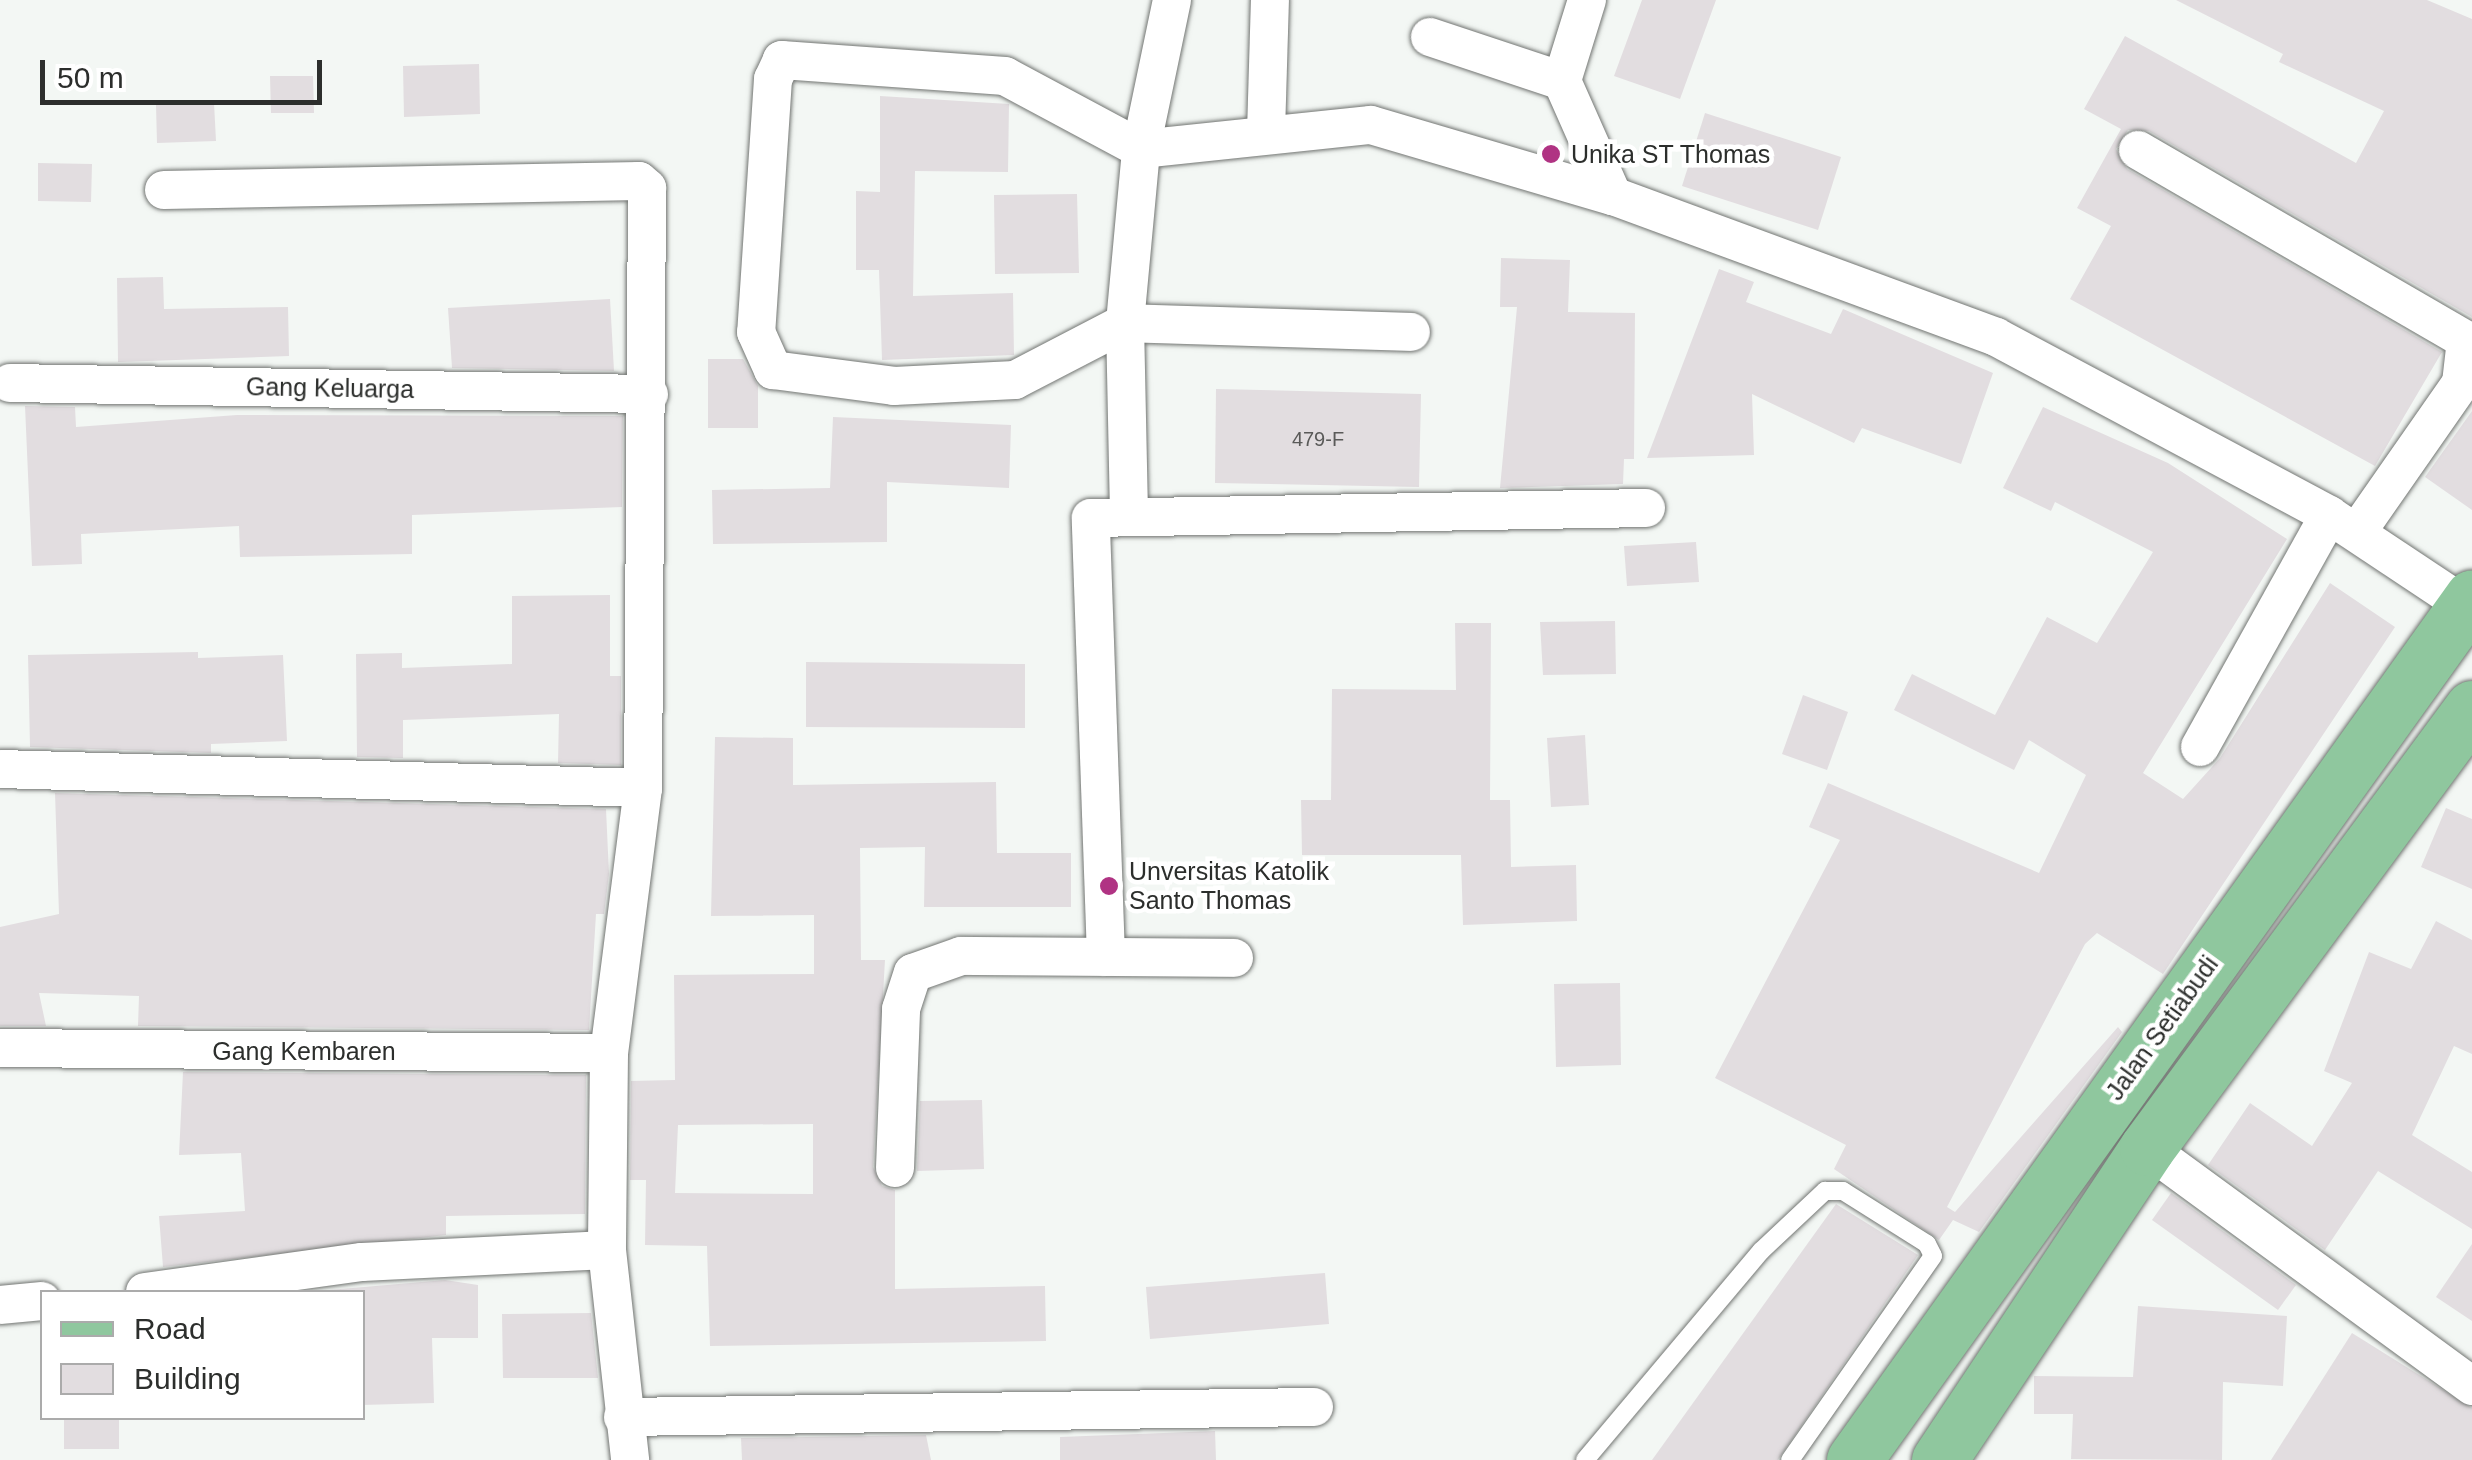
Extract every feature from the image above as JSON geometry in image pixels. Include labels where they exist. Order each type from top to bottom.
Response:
[{"type":"main road","name":"Jalan Setiabudi","points":[[1854,1460],[1890,1362],[2470,604]]},
{"type":"main road","points":[[1939,1460],[2147,1148],[2464,735]]},
{"type":"main road","points":[[1890,1362],[1971,1416]]},
{"type":"street","points":[[1129,514],[1125,323],[1141,150],[1172,0]]},
{"type":"street","points":[[1266,133],[1270,0]]},
{"type":"street","points":[[1587,0],[1562,81],[1613,196]]},
{"type":"street","points":[[1430,37],[1562,81]]},
{"type":"street","points":[[1411,332],[1125,323],[1015,380],[894,386],[773,370],[756,332],[773,80],[788,60],[1005,76],[1141,150],[1266,133],[1372,126],[1613,196],[1996,337],[2343,524],[2470,604]]},
{"type":"street","points":[[2138,150],[2466,340],[2461,383],[2343,524],[2200,747]]},
{"type":"street","points":[[164,190],[640,182],[648,200],[650,394],[643,788],[609,1053],[607,1250],[630,1460]]},
{"type":"street","name":"Gang Keluarga","points":[[10,383],[650,394]]},
{"type":"street","points":[[1106,957],[1086,526],[1097,515],[1444,516],[1646,508]]},
{"type":"street","points":[[0,770],[643,788]]},
{"type":"street","points":[[895,1168],[902,1009],[913,972],[961,956],[1234,958]]},
{"type":"street","name":"Gang Kembaren","points":[[0,1048],[609,1053]]},
{"type":"street","points":[[2147,1148],[2472,1386]]},
{"type":"street","points":[[159,1290],[362,1262],[607,1250]]},
{"type":"street","points":[[0,1305],[40,1301]]},
{"type":"street","points":[[623,1417],[1314,1407]]},
{"type":"lane","points":[[1585,1460],[1761,1251],[1825,1191],[1854,1193],[1931,1250],[1930,1264],[1890,1362],[1790,1460]]},
{"type":"building","points":[[1642,0],[1716,0],[1680,99],[1614,76]]},
{"type":"building","points":[[2176,0],[2427,0],[2472,19],[2472,317],[2149,131],[2128,130],[2116,149],[2127,169],[2442,352],[2375,466],[2070,299],[2111,226],[2077,208],[2121,129],[2084,109],[2125,36],[2356,163],[2384,111],[2279,62],[2283,54]]},
{"type":"building","points":[[479,64],[480,114],[404,117],[403,66]]},
{"type":"building","points":[[270,76],[313,76],[314,113],[271,113]]},
{"type":"building","points":[[880,96],[1009,104],[1008,172],[915,171],[913,296],[1013,293],[1014,355],[882,360],[879,270],[856,270],[856,191],[880,192]]},
{"type":"building","points":[[214,103],[216,141],[157,143],[156,105]]},
{"type":"building","points":[[1705,113],[1841,157],[1818,230],[1682,186]]},
{"type":"building","points":[[38,163],[92,164],[91,202],[38,201]]},
{"type":"building","points":[[1077,194],[1079,273],[995,274],[994,195]]},
{"type":"building","points":[[1501,258],[1570,260],[1568,312],[1635,313],[1634,459],[1624,459],[1623,484],[1500,488],[1517,307],[1500,307]]},
{"type":"building","points":[[1719,269],[1754,282],[1746,302],[1831,334],[1843,309],[1993,373],[1961,464],[1862,428],[1854,443],[1752,394],[1754,455],[1647,458]]},
{"type":"building","points":[[163,277],[164,309],[288,307],[289,356],[118,362],[117,278]]},
{"type":"building","points":[[610,299],[614,371],[452,368],[448,308]]},
{"type":"building","points":[[708,359],[743,359],[758,386],[758,428],[708,428]]},
{"type":"building","points":[[1216,389],[1421,394],[1419,487],[1215,483]]},
{"type":"building","points":[[25,406],[75,407],[76,427],[237,415],[623,416],[622,507],[412,515],[412,554],[240,557],[239,526],[81,534],[82,564],[32,566]]},
{"type":"building","points":[[2043,407],[2168,463],[2287,539],[2143,773],[2183,799],[2220,758],[2330,583],[2395,627],[2163,974],[2097,933],[2085,944],[1947,1207],[1955,1212],[2118,1027],[2122,1032],[1979,1232],[1953,1220],[1939,1240],[1834,1169],[1846,1145],[1715,1078],[1840,840],[1809,827],[1828,783],[2039,873],[2086,775],[2029,740],[2014,770],[1894,710],[1912,674],[1995,715],[2047,617],[2097,643],[2153,552],[2055,502],[2051,511],[2003,488]]},
{"type":"building","points":[[2472,411],[2472,510],[2425,477]]},
{"type":"building","points":[[833,417],[1011,425],[1009,488],[887,482],[887,542],[713,544],[712,490],[830,488]]},
{"type":"building","points":[[1696,542],[1699,582],[1627,586],[1624,546]]},
{"type":"building","points":[[610,595],[610,676],[621,676],[621,765],[558,763],[559,714],[403,720],[403,758],[357,757],[356,654],[402,653],[402,668],[512,664],[512,596]]},
{"type":"building","points":[[1615,621],[1616,674],[1543,675],[1540,622]]},
{"type":"building","points":[[1455,623],[1491,623],[1490,800],[1510,800],[1511,867],[1576,865],[1577,921],[1463,925],[1461,855],[1302,855],[1301,800],[1331,800],[1332,689],[1456,690]]},
{"type":"building","points":[[198,652],[198,658],[283,655],[287,741],[211,744],[211,753],[30,747],[28,655]]},
{"type":"building","points":[[806,662],[1025,664],[1025,728],[806,727]]},
{"type":"building","points":[[1803,695],[1848,712],[1827,770],[1782,754]]},
{"type":"building","points":[[1585,735],[1589,805],[1551,807],[1547,738]]},
{"type":"building","points":[[715,737],[793,738],[793,785],[996,782],[997,853],[1071,853],[1071,907],[924,907],[925,847],[860,848],[861,960],[885,960],[873,1167],[882,1186],[895,1190],[895,1289],[1045,1286],[1046,1341],[710,1346],[707,1246],[645,1245],[646,1180],[630,1180],[631,1081],[675,1080],[674,975],[814,974],[814,915],[711,916]],"holes":[[[813,1124],[813,1194],[675,1193],[678,1125]]]},
{"type":"building","points":[[55,793],[606,809],[609,874],[604,914],[596,914],[589,1030],[138,1026],[139,996],[39,993],[46,1026],[0,1026],[0,927],[59,914]]},
{"type":"building","points":[[2446,808],[2472,819],[2472,889],[2421,867]]},
{"type":"building","points":[[2436,921],[2472,940],[2472,1054],[2454,1046],[2412,1135],[2472,1172],[2472,1229],[2378,1171],[2325,1250],[2208,1165],[2250,1103],[2312,1146],[2352,1083],[2324,1071],[2369,952],[2411,969]]},
{"type":"building","points":[[1620,983],[1621,1065],[1556,1067],[1554,984]]},
{"type":"building","points":[[183,1072],[586,1075],[585,1214],[446,1216],[446,1235],[163,1267],[159,1216],[245,1211],[241,1153],[179,1155]]},
{"type":"building","points":[[982,1100],[984,1169],[917,1171],[920,1101]]},
{"type":"building","points":[[2171,1193],[2296,1285],[2278,1310],[2152,1220]]},
{"type":"building","points":[[1836,1204],[1918,1255],[1778,1460],[1652,1460]]},
{"type":"building","points":[[2472,1244],[2472,1321],[2436,1297]]},
{"type":"building","points":[[1325,1273],[1329,1324],[1150,1339],[1146,1287]]},
{"type":"building","points":[[445,1280],[478,1285],[478,1338],[432,1338],[434,1403],[365,1405],[365,1290],[329,1290]]},
{"type":"building","points":[[2138,1306],[2287,1316],[2283,1386],[2223,1382],[2222,1460],[2071,1459],[2073,1414],[2034,1414],[2034,1376],[2133,1377]]},
{"type":"building","points":[[591,1313],[598,1378],[503,1378],[502,1314]]},
{"type":"building","points":[[2352,1333],[2472,1408],[2472,1460],[2271,1460]]},
{"type":"building","points":[[64,1420],[119,1420],[119,1449],[64,1449]]},
{"type":"building","points":[[1215,1431],[1216,1460],[1060,1460],[1060,1437]]},
{"type":"building","points":[[926,1435],[931,1460],[742,1460],[741,1438]]},
{"type":"place","name":"Unika ST Thomas","points":[[1551,154]]},
{"type":"place","name":"Unversitas Katolik Santo Thomas","points":[[1109,886]]}]
